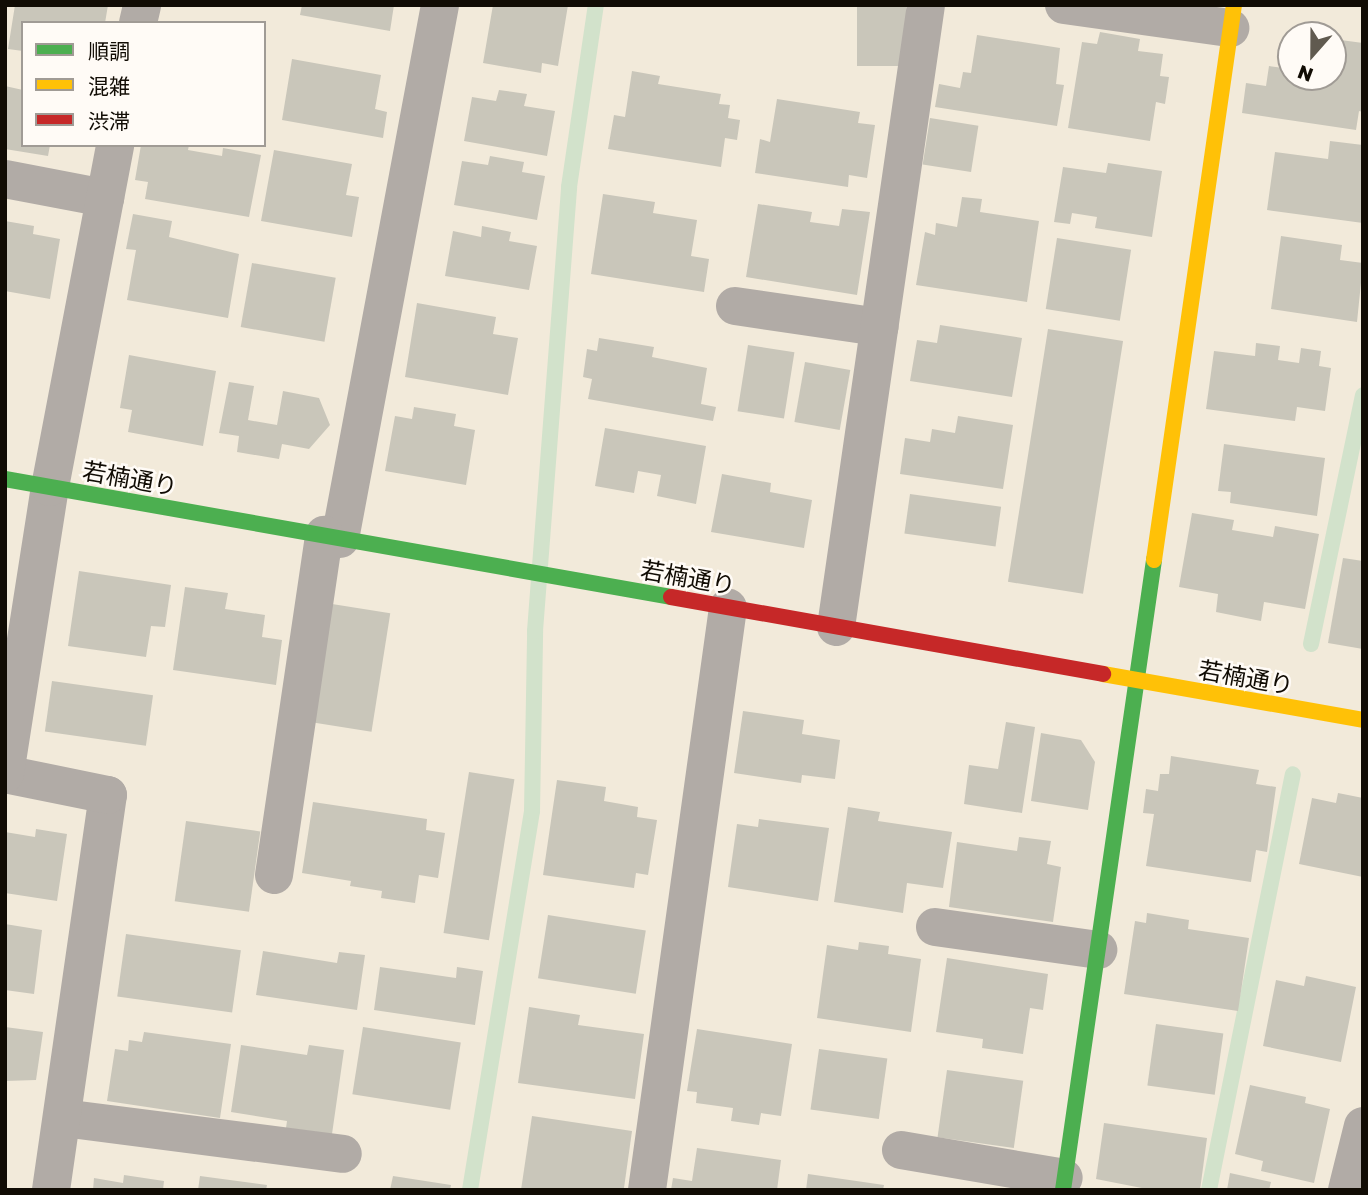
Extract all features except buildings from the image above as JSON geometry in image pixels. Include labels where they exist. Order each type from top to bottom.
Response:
[{"type":"street","points":[[274,875],[332,537],[440,5]]},
{"type":"street","points":[[836,627],[926,5]]},
{"type":"street","points":[[901,1150],[1063,1184],[1139,681],[1232,17],[1064,5]]},
{"type":"street","points":[[51,1190],[108,794],[5,774],[50,487],[115,147]]},
{"type":"street","points":[[5,179],[105,198]]},
{"type":"street","points":[[735,306],[879,327]]},
{"type":"street","name":"若楠通り","points":[[5,479],[1363,720]]},
{"type":"street","points":[[647,1190],[728,608]]},
{"type":"street","points":[[935,927],[1098,950]]},
{"type":"street","points":[[63,1118],[343,1154]]},
{"type":"street","points":[[1347,1190],[1363,1126]]},
{"type":"waterway","points":[[470,1190],[532,811],[535,631],[569,187],[596,5]]},
{"type":"waterway","points":[[1311,644],[1363,395]]},
{"type":"waterway","points":[[1209,1190],[1293,774]]},
{"type":"traffic: fast","points":[[5,479],[671,597]]},
{"type":"traffic: fast","points":[[1063,1190],[1154,560]]},
{"type":"traffic: slow","points":[[1154,560],[1234,5]]},
{"type":"traffic: slow","points":[[1103,674],[1363,720]]},
{"type":"traffic: jam","points":[[671,597],[1103,674]]}]
